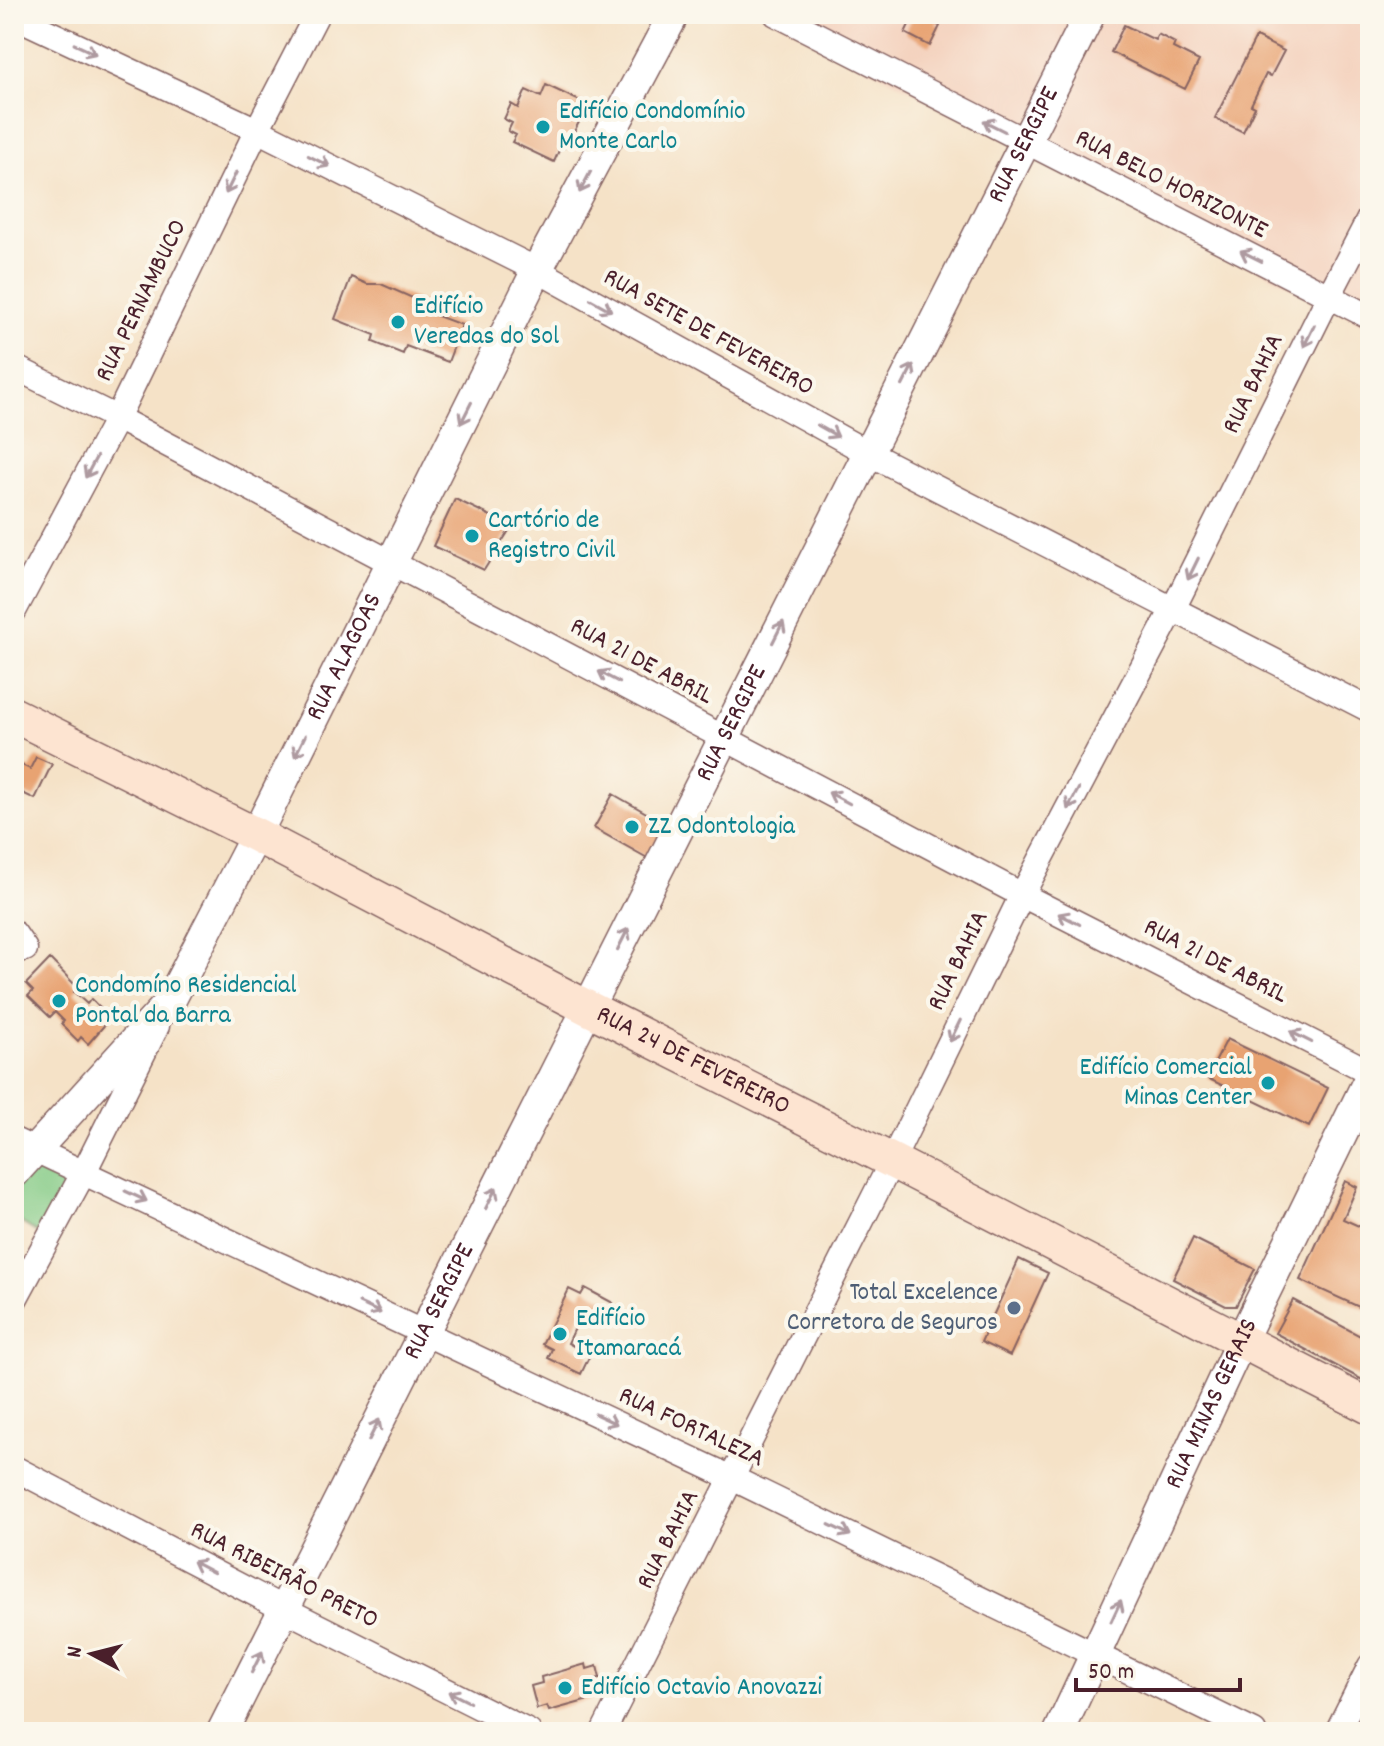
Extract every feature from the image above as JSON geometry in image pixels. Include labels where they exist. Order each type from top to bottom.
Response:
[{"type":"main road","name":"RUA 24 DE FEVEREIRO","points":[[14,715],[256,835],[1370,1407]]},
{"type":"street","name":"RUA PERNAMBUCO","points":[[14,611],[117,418],[317,14]]},
{"type":"street","name":"RUA ALAGOAS","points":[[14,1301],[84,1172],[256,835],[537,270],[674,14]]},
{"type":"street","name":"RUA BELO HORIZONTE","points":[[776,14],[1370,317]]},
{"type":"street","name":"RUA SERGIPE","points":[[222,1732],[1090,14]]},
{"type":"street","name":"RUA SETE DE FEVEREIRO","points":[[14,16],[257,130],[537,270],[868,453],[1370,710]]},
{"type":"street","name":"RUA BAHIA","points":[[603,1732],[892,1161],[1022,895],[1173,609],[1370,217]]},
{"type":"street","name":"RUA 21 DE ABRIL","points":[[14,367],[1370,1074]]},
{"type":"street","points":[[14,1173],[25,1145],[169,1003]]},
{"type":"street","name":"RUA MINAS GERAIS","points":[[1059,1732],[1241,1341],[1370,1074]]},
{"type":"street","name":"RUA FORTALEZA","points":[[25,1145],[732,1478],[1254,1732]]},
{"type":"street","name":"RUA RIBEIRÃO PRETO","points":[[14,1468],[529,1732]]},
{"type":"street","points":[[1337,1732],[1370,1666]]},
{"type":"shaded area","points":[[763,14],[1370,14],[1370,327]]},
{"type":"green space","points":[[28,1161],[72,1183],[43,1236],[14,1218],[14,1177]]},
{"type":"building","points":[[914,14],[941,14],[936,24],[940,26],[930,46],[905,33]]},
{"type":"building","points":[[1124,25],[1155,40],[1158,34],[1175,43],[1173,48],[1199,61],[1185,89],[1111,52]]},
{"type":"building","points":[[1256,37],[1284,51],[1271,76],[1266,74],[1251,105],[1255,107],[1243,132],[1215,118]]},
{"type":"building","name":"Edifício Condomínio Monte Carlo","points":[[546,85],[582,102],[575,117],[579,122],[554,162],[512,142],[516,135],[508,131],[512,123],[504,119],[511,104],[518,108],[526,90],[541,97]]},
{"type":"building","name":"Edifício Veredas do Sol","points":[[351,277],[367,284],[381,284],[433,307],[435,315],[462,325],[448,362],[406,346],[403,354],[373,342],[375,335],[335,319]]},
{"type":"building","name":"Cartório de Registro Civil","points":[[455,499],[512,526],[484,570],[433,546]]},
{"type":"building","points":[[14,751],[19,754],[15,762],[30,769],[36,757],[52,764],[35,799],[14,789]]},
{"type":"building","name":"ZZ Odontologia","points":[[613,794],[669,826],[651,860],[594,828]]},
{"type":"building","name":"Condomíno Residencial Pontal da Barra","points":[[50,959],[78,988],[74,992],[87,1004],[91,999],[108,1021],[88,1044],[81,1037],[78,1041],[61,1024],[64,1021],[55,1012],[50,1017],[28,996],[33,991],[26,984]]},
{"type":"building","name":"Edifício Comercial Minas Center","points":[[1227,1039],[1328,1088],[1309,1127],[1207,1078]]},
{"type":"building","points":[[1345,1181],[1357,1187],[1343,1219],[1370,1231],[1370,1312],[1300,1280]]},
{"type":"building","points":[[1193,1238],[1255,1269],[1236,1306],[1226,1306],[1173,1279]]},
{"type":"building","name":"Total Excelence Corretora de Seguros","points":[[1019,1259],[1048,1273],[1010,1356],[981,1342]]},
{"type":"building","name":"Edifício Itamaracá","points":[[585,1288],[613,1303],[603,1324],[582,1313],[568,1343],[590,1355],[581,1374],[548,1358],[552,1349],[542,1344],[569,1289],[581,1295]]},
{"type":"building","points":[[1293,1300],[1370,1341],[1370,1384],[1275,1333]]},
{"type":"building","name":"Edifício Octavio Anovazzi","points":[[586,1664],[587,1669],[597,1666],[600,1678],[596,1679],[599,1690],[591,1692],[592,1699],[549,1711],[547,1706],[537,1709],[531,1686],[542,1683],[541,1677]]},
{"type":"place","name":"Edifício Condomínio Monte Carlo","points":[[543,127]]},
{"type":"place","name":"Edifício Veredas do Sol","points":[[398,322]]},
{"type":"place","name":"Cartório de Registro Civil","points":[[472,536]]},
{"type":"place","name":"ZZ Odontologia","points":[[632,827]]},
{"type":"place","name":"Condomíno Residencial Pontal da Barra","points":[[59,1001]]},
{"type":"place","name":"Edifício Comercial Minas Center","points":[[1268,1083]]},
{"type":"place","name":"Total Excelence Corretora de Seguros","points":[[1014,1308]]},
{"type":"place","name":"Edifício Itamaracá","points":[[560,1334]]},
{"type":"place","name":"Edifício Octavio Anovazzi","points":[[565,1688]]}]
